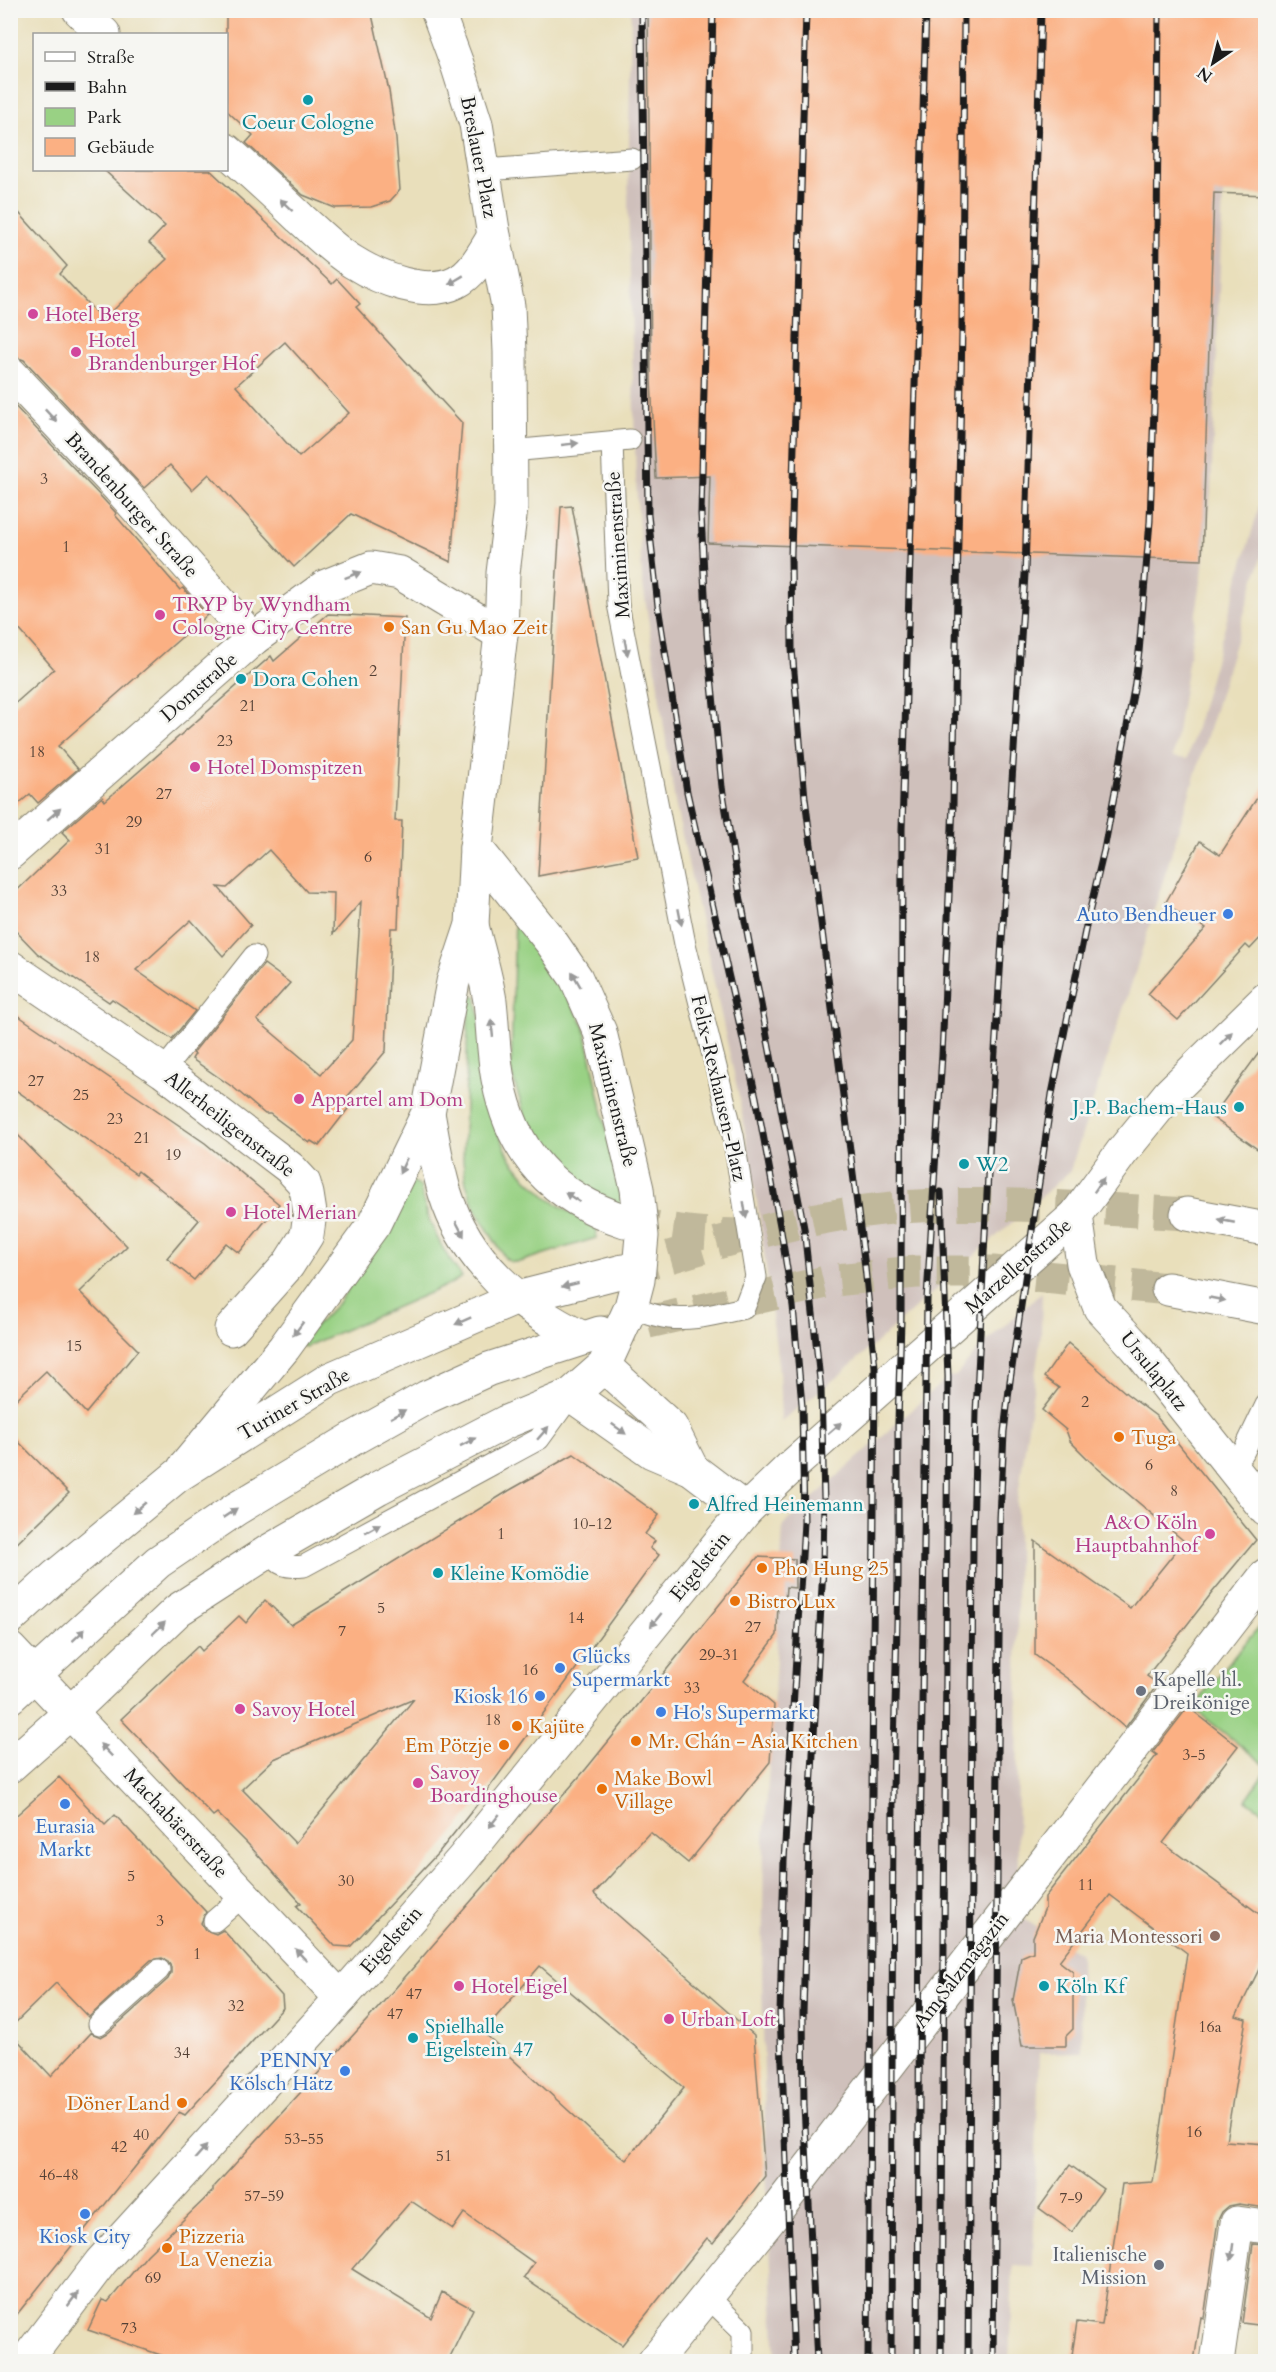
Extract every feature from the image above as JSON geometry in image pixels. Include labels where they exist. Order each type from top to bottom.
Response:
[{"type":"street","points":[[79,10],[103,33]]},
{"type":"street","name":"Breslauer Platz","points":[[437,10],[476,124],[494,236]]},
{"type":"street","points":[[228,152],[329,245],[352,262],[393,280],[422,287],[443,287],[459,281],[476,264],[494,236]]},
{"type":"street","points":[[177,1476],[284,1348],[368,1233],[428,1113],[453,982],[472,925],[476,848],[501,634],[503,573],[511,508],[512,451],[508,306],[494,236]]},
{"type":"street","name":"Brandenburger Straße","points":[[10,373],[119,488],[253,639]]},
{"type":"street","name":"Domstraße","points":[[10,853],[253,639],[326,586],[371,568],[400,573],[501,634]]},
{"type":"street","name":"Maximinenstraße","points":[[476,848],[552,943],[576,978],[600,1032],[638,1198],[642,1236],[638,1280],[631,1307]]},
{"type":"street","points":[[472,925],[489,998],[498,1078],[507,1116],[521,1144],[537,1167],[556,1187],[579,1202],[625,1221]]},
{"type":"street","name":"Allerheiligenstraße","points":[[10,967],[163,1071],[290,1168],[304,1184],[310,1213],[307,1235],[288,1264],[231,1329]]},
{"type":"street","name":"Marzellenstraße","points":[[746,1510],[791,1467],[1076,1215],[1122,1152],[1170,1093],[1266,999]]},
{"type":"street","points":[[10,1697],[158,1562],[236,1509],[427,1397],[489,1369],[591,1335],[559,1327],[517,1298],[471,1250],[445,1196],[428,1113]]},
{"type":"street","points":[[1187,1214],[1266,1229]]},
{"type":"street","name":"Ursulaplatz","points":[[1076,1215],[1083,1264],[1100,1308],[1136,1347],[1266,1510]]},
{"type":"street","name":"Turiner Straße","points":[[10,1618],[56,1576],[177,1476],[330,1379],[517,1298],[622,1271]]},
{"type":"street","points":[[1168,1290],[1266,1308]]},
{"type":"street","points":[[10,1766],[71,1712],[178,1610],[269,1551],[378,1488],[495,1428],[571,1395],[604,1366],[631,1307]]},
{"type":"street","points":[[604,1366],[671,1427],[692,1469]]},
{"type":"street","points":[[571,1395],[652,1452],[692,1469],[746,1510]]},
{"type":"street","name":"Eigelstein","points":[[39,2356],[101,2262],[341,1998],[462,1860],[746,1510]]},
{"type":"street","name":"Am Salzmagazin","points":[[654,2361],[769,2220],[1266,1575]]},
{"type":"street","name":"Machabäerstraße","points":[[10,1649],[341,1998]]},
{"type":"street","points":[[1217,2361],[1236,2223],[1266,2227]]},
{"type":"lane","points":[[484,170],[632,159]]},
{"type":"lane","name":"Maximinenstraße","points":[[512,451],[588,442],[621,441],[618,604],[669,860]]},
{"type":"lane","name":"Felix-Rexhausen-Platz","points":[[631,1307],[659,1317],[689,1318],[744,1308],[756,1277],[733,1135],[685,944],[669,860]]},
{"type":"lane","points":[[163,1071],[254,956]]},
{"type":"lane","points":[[269,1551],[277,1563],[289,1568],[304,1566],[539,1439],[571,1395]]},
{"type":"lane","points":[[1228,1464],[1243,1453],[1266,1405]]},
{"type":"lane","points":[[309,1527],[319,1539],[336,1548]]},
{"type":"lane","points":[[214,1921],[244,1895]]},
{"type":"lane","points":[[99,2024],[159,1970]]},
{"type":"lane","points":[[707,2296],[743,2331],[743,2361]]},
{"type":"shaded area","points":[[631,11],[648,11],[651,380],[656,478],[690,477],[697,78],[1265,195],[1223,194],[1211,491],[1202,576],[1173,757],[1187,759],[1258,510],[1265,474],[1265,545],[1135,973],[1070,1171],[841,1374],[781,1421],[779,1371],[760,1220],[739,1097],[675,803],[642,577],[636,482],[628,206]]},
{"type":"shaded area","points":[[1042,1292],[1041,1335],[1017,1503],[1018,1914],[1080,1954],[1082,2052],[1039,2053],[1033,2266],[1013,2265],[1009,2361],[776,2362],[766,2170],[762,1979],[764,1839],[783,1525],[948,1377],[956,1376],[980,1347]]},
{"type":"green space","points":[[515,916],[551,968],[584,1025],[623,1207],[562,1175],[530,1132],[511,1072]]},
{"type":"green space","points":[[476,996],[498,1132],[510,1158],[526,1178],[549,1199],[597,1230],[596,1238],[519,1262],[511,1262],[505,1258],[475,1209],[466,1183],[463,1160],[469,998]]},
{"type":"green space","points":[[411,1181],[420,1186],[435,1234],[462,1277],[305,1347],[301,1345],[302,1340],[338,1303],[374,1251]]},
{"type":"green space","points":[[1262,1623],[1266,1626],[1265,1765],[1194,1709],[1208,1688]]},
{"type":"green space","points":[[1265,1772],[1265,1813],[1246,1800]]},
{"type":"building","name":"Coeur Cologne","points":[[226,10],[371,10],[389,91],[396,139],[400,190],[390,201],[371,207],[335,208],[303,195],[246,143],[253,135],[228,112],[228,33],[226,33]]},
{"type":"building","points":[[648,10],[1266,10],[1266,195],[1214,193],[1202,560],[708,543],[710,476],[656,478],[651,380]]},
{"type":"building","points":[[105,171],[211,171],[332,284],[337,279],[360,304],[356,307],[462,423],[451,562],[351,514],[294,567],[209,474],[192,490],[170,465],[144,488],[24,360],[10,355],[10,203],[67,266],[60,274],[103,320],[167,259],[149,243],[165,226]],"holes":[[[285,342],[349,413],[299,457],[236,386]]]},
{"type":"building","points":[[10,401],[116,513],[115,515],[180,590],[183,588],[207,615],[58,746],[78,769],[38,803],[30,794],[10,811],[10,708],[54,669],[10,619]]},
{"type":"building","points":[[572,506],[638,857],[538,876],[561,507]]},
{"type":"building","points":[[328,614],[405,618],[395,821],[402,821],[398,928],[391,928],[386,1051],[348,1096],[354,1101],[319,1146],[311,1141],[309,1143],[270,1114],[265,1114],[234,1088],[192,1059],[195,1054],[193,1053],[264,964],[290,983],[257,1020],[321,1074],[352,1040],[361,902],[333,934],[334,893],[307,892],[269,850],[227,888],[218,887],[251,925],[223,956],[191,920],[136,970],[195,1011],[172,1039],[112,999],[109,1002],[37,953],[10,925],[10,897],[70,840],[62,832],[102,797],[105,801],[271,656],[274,661]]},
{"type":"building","points":[[1266,784],[1266,932],[1250,949],[1246,945],[1178,1020],[1148,994],[1206,928],[1178,913],[1166,902],[1200,841],[1220,855]]},
{"type":"building","points":[[10,1010],[205,1143],[279,1204],[239,1253],[226,1243],[194,1280],[167,1258],[199,1220],[138,1171],[136,1174],[10,1086]]},
{"type":"building","name":"J.P. Bachem-Haus","points":[[1266,1043],[1266,1155],[1212,1117]]},
{"type":"building","points":[[10,1127],[127,1246],[80,1292],[138,1350],[86,1413],[46,1371],[10,1405]]},
{"type":"building","points":[[1068,1343],[1156,1416],[1256,1540],[1147,1676],[1158,1684],[1125,1728],[1072,1682],[1035,1655],[1035,1541],[1130,1608],[1184,1541],[1095,1466],[1070,1441],[1066,1430],[1042,1410],[1059,1388],[1044,1377]]},
{"type":"building","points":[[10,1433],[69,1493],[10,1550]]},
{"type":"building","points":[[574,1454],[659,1515],[645,1534],[655,1541],[650,1548],[659,1555],[475,1807],[439,1852],[350,1947],[335,1946],[297,1906],[301,1903],[248,1844],[217,1813],[213,1816],[121,1719],[198,1646],[202,1651],[239,1616],[246,1623],[265,1600],[291,1625],[510,1490]],"holes":[[[414,1699],[295,1843],[242,1789],[274,1759]]]},
{"type":"building","points":[[758,1557],[795,1559],[795,1588],[786,1587],[785,1600],[778,1599],[777,1635],[744,1680],[774,1705],[770,1762],[688,1863],[650,1832],[594,1894],[754,2035],[765,2176],[713,2243],[707,2238],[622,2345],[524,2278],[534,2263],[464,2213],[453,2229],[411,2201],[352,2269],[431,2318],[442,2292],[473,2309],[448,2361],[329,2361],[314,2358],[312,2361],[178,2361],[88,2330],[102,2300],[108,2302],[147,2255],[213,2191],[213,2188],[378,2008],[586,1769]],"holes":[[[540,1966],[684,2088],[626,2160],[594,2134],[483,2032]]]},
{"type":"building","points":[[1188,1707],[1238,1746],[1163,1843],[1266,1919],[1266,1955],[1236,2016],[1246,2019],[1226,2141],[1266,2144],[1266,2208],[1239,2204],[1229,2206],[1218,2220],[1204,2318],[1201,2317],[1194,2361],[1122,2361],[1072,2355],[1077,2322],[1102,2325],[1122,2184],[1153,2182],[1187,1953],[1110,1895],[1059,1961],[1073,1972],[1073,2029],[1066,2036],[1066,2046],[1022,2046],[1013,2000],[1021,1957],[1033,1952],[1033,1937],[1045,1908],[1045,1897],[1157,1755],[1153,1752]]},
{"type":"building","points":[[59,1777],[105,1825],[115,1815],[206,1912],[201,1923],[205,1930],[216,1934],[223,1930],[282,1996],[283,2008],[185,2115],[179,2112],[10,2323],[10,2032],[51,2076],[91,2033],[101,2037],[108,2033],[168,1979],[171,1973],[168,1961],[162,1958],[151,1960],[89,2017],[56,1983],[10,2028],[10,1821]]},
{"type":"building","points":[[1070,2165],[1103,2189],[1072,2232],[1039,2208]]},
{"type":"building","points":[[1253,2244],[1266,2245],[1266,2326],[1242,2323]]},
{"type":"tunnel","points":[[623,1271],[696,1249],[806,1221],[881,1209],[986,1204],[1187,1214]]},
{"type":"tunnel","points":[[625,1221],[683,1231],[742,1235]]},
{"type":"tunnel","points":[[600,1333],[835,1280],[916,1272],[993,1272],[1168,1289]]},
{"type":"railway","points":[[642,10],[648,515],[658,606],[687,792],[756,1097],[781,1231],[793,1306],[802,1405],[804,1522],[784,1861],[780,2013],[794,2362]]},
{"type":"railway","points":[[713,10],[701,514],[707,634],[722,787],[740,895],[804,1228],[821,1390],[823,1568],[808,1847],[803,2013],[804,2105],[817,2362]]},
{"type":"railway","points":[[806,10],[791,555],[792,649],[805,798],[865,1267],[875,1367],[868,2362]]},
{"type":"railway","points":[[891,2362],[893,1790],[901,1320],[902,830],[926,10]]},
{"type":"railway","points":[[918,2362],[920,1866],[927,1297],[942,1055],[953,804],[962,329],[964,10]]},
{"type":"railway","points":[[968,2362],[973,1537],[976,1412],[991,1115],[1025,574],[1041,10]]},
{"type":"railway","points":[[993,2362],[1000,1518],[1004,1432],[1052,1094],[1104,850],[1139,652],[1150,521],[1156,350],[1159,10]]},
{"type":"railway","points":[[941,1192],[948,1377],[941,2362]]},
{"type":"place","name":"Coeur Cologne","points":[[308,100]]},
{"type":"place","name":"Hotel Berg","points":[[33,314]]},
{"type":"place","name":"Hotel Brandenburger Hof","points":[[76,352]]},
{"type":"place","name":"TRYP by Wyndham Cologne City Centre","points":[[160,615]]},
{"type":"place","name":"San Gu Mao Zeit","points":[[389,627]]},
{"type":"place","name":"Dora Cohen","points":[[241,679]]},
{"type":"place","name":"Hotel Domspitzen","points":[[195,767]]},
{"type":"place","name":"Auto Bendheuer","points":[[1228,914]]},
{"type":"place","name":"Appartel am Dom","points":[[299,1099]]},
{"type":"place","name":"J.P. Bachem-Haus","points":[[1239,1107]]},
{"type":"place","name":"W2","points":[[964,1164]]},
{"type":"place","name":"Hotel Merian","points":[[231,1212]]},
{"type":"place","name":"Tuga","points":[[1119,1437]]},
{"type":"place","name":"Alfred Heinemann","points":[[694,1504]]},
{"type":"place","name":"A&O Köln Hauptbahnhof","points":[[1210,1534]]},
{"type":"place","name":"Pho Hung 25","points":[[762,1568]]},
{"type":"place","name":"Kleine Komödie","points":[[438,1573]]},
{"type":"place","name":"Bistro Lux","points":[[735,1601]]},
{"type":"place","name":"Glücks Supermarkt","points":[[560,1668]]},
{"type":"place","name":"Kapelle hl. Dreikönige","points":[[1141,1691]]},
{"type":"place","name":"Kiosk 16","points":[[540,1696]]},
{"type":"place","name":"Savoy Hotel","points":[[240,1709]]},
{"type":"place","name":"Ho's Supermarkt","points":[[661,1712]]},
{"type":"place","name":"Kajüte","points":[[517,1726]]},
{"type":"place","name":"Mr. Chán - Asia Kitchen","points":[[636,1741]]},
{"type":"place","name":"Em Pötzje","points":[[504,1745]]},
{"type":"place","name":"Savoy Boardinghouse","points":[[418,1783]]},
{"type":"place","name":"Make Bowl Village","points":[[602,1789]]},
{"type":"place","name":"Eurasia Markt","points":[[65,1804]]},
{"type":"place","name":"Maria Montessori","points":[[1215,1936]]},
{"type":"place","name":"Hotel Eigel","points":[[459,1986]]},
{"type":"place","name":"Köln Kf","points":[[1044,1986]]},
{"type":"place","name":"Urban Loft","points":[[669,2019]]},
{"type":"place","name":"Spielhalle Eigelstein 47","points":[[413,2038]]},
{"type":"place","name":"PENNY Kölsch Hätz","points":[[345,2071]]},
{"type":"place","name":"Döner Land","points":[[182,2103]]},
{"type":"place","name":"Kiosk City","points":[[85,2214]]},
{"type":"place","name":"Pizzeria La Venezia","points":[[167,2248]]},
{"type":"place","name":"Italienische Mission","points":[[1159,2265]]}]
